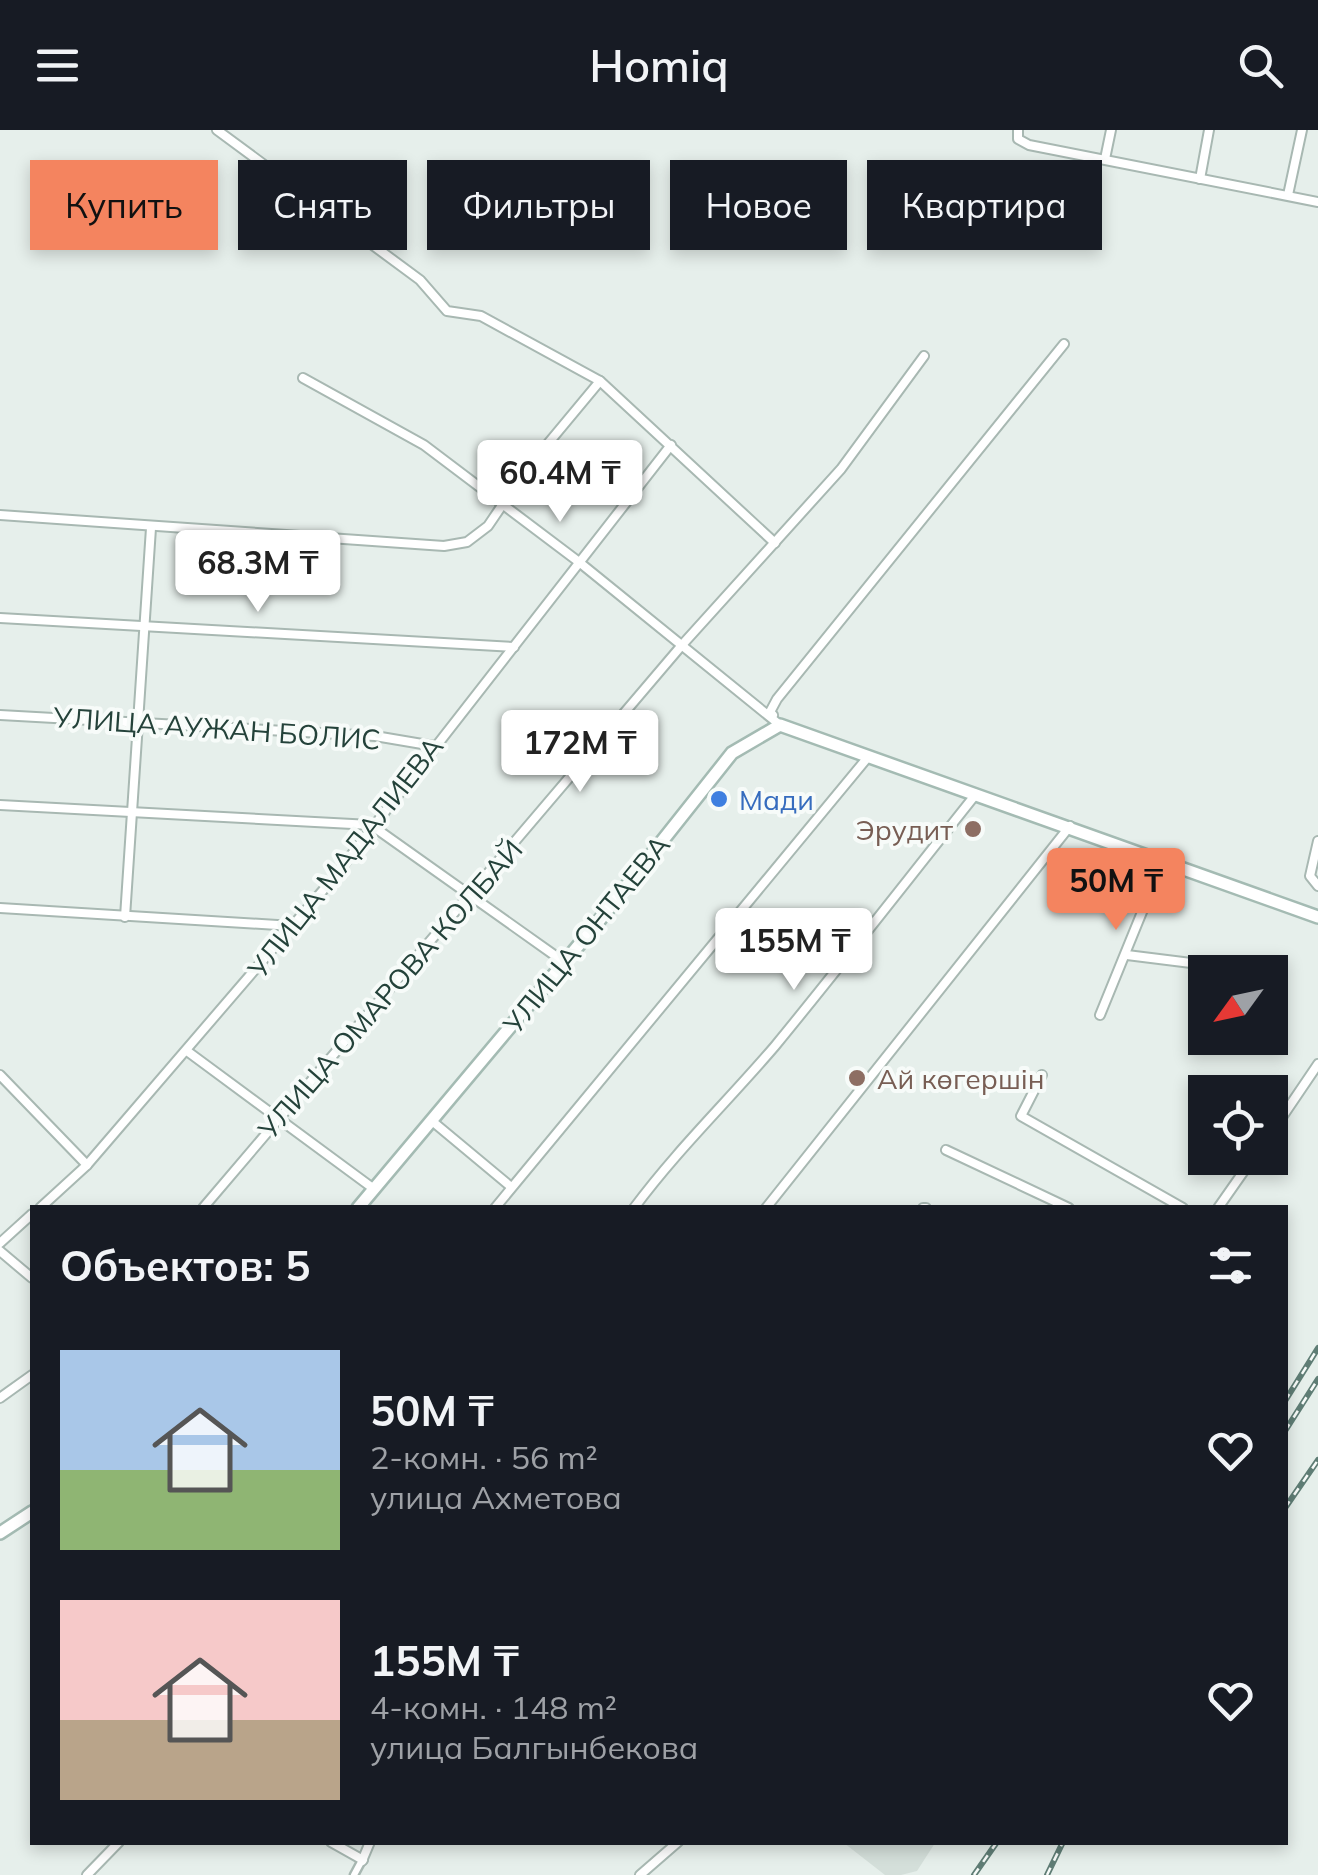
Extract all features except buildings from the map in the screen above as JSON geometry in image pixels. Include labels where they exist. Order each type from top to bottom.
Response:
[{"type":"main road","points":[[780,725],[1317,916]]},
{"type":"main road","name":"УЛИЦА ОНТАЕВА","points":[[361,1205],[732,753],[780,725]]},
{"type":"main road","points":[[0,1533],[30,1513]]},
{"type":"street","points":[[218,130],[420,280],[447,311],[481,316],[600,381],[775,543]]},
{"type":"street","points":[[1018,130],[1018,139],[1029,145],[1318,202]]},
{"type":"street","points":[[1105,159],[1112,130]]},
{"type":"street","points":[[1200,179],[1209,130]]},
{"type":"street","points":[[1288,195],[1302,130]]},
{"type":"street","points":[[780,725],[770,712],[777,699],[1064,344]]},
{"type":"street","name":"УЛИЦА ОМАРОВА КОЛБАЙ","points":[[206,1205],[682,644],[841,469],[924,356]]},
{"type":"street","points":[[303,378],[424,446],[579,562],[780,725]]},
{"type":"street","points":[[0,515],[444,546],[467,542],[504,506],[526,470],[600,381]]},
{"type":"street","name":"УЛИЦА МАДАЛИЕВА","points":[[43,1205],[87,1165],[293,926],[672,445]]},
{"type":"street","points":[[125,917],[150,528]]},
{"type":"street","points":[[0,618],[514,648]]},
{"type":"street","name":"УЛИЦА АУЖАН БОЛИС","points":[[0,715],[376,736],[434,746]]},
{"type":"street","points":[[497,1205],[868,758]]},
{"type":"street","points":[[636,1205],[678,1148],[706,1126],[775,1046],[976,794]]},
{"type":"street","points":[[0,806],[372,825],[564,962]]},
{"type":"street","points":[[768,1205],[1070,826]]},
{"type":"street","points":[[1318,841],[1310,876],[1318,886]]},
{"type":"street","points":[[1100,1015],[1162,864]]},
{"type":"street","points":[[0,908],[293,926]]},
{"type":"street","points":[[1127,956],[1188,963]]},
{"type":"street","points":[[187,1051],[374,1189]]},
{"type":"street","points":[[1288,1108],[1318,1064]]},
{"type":"street","points":[[0,1075],[87,1165]]},
{"type":"street","points":[[1042,1075],[1021,1116],[1176,1205]]},
{"type":"street","points":[[432,1120],[510,1186]]},
{"type":"street","points":[[946,1150],[1063,1205]]},
{"type":"street","points":[[1220,1205],[1242,1175]]},
{"type":"street","points":[[30,1216],[0,1247],[30,1276]]},
{"type":"street","points":[[0,1398],[30,1377]]},
{"type":"street","points":[[88,1875],[116,1845]]},
{"type":"street","points":[[336,1845],[362,1861]]},
{"type":"street","points":[[354,1875],[369,1845]]},
{"type":"street","points":[[640,1875],[675,1845]]},
{"type":"shaded area","points":[[847,1845],[934,1845],[917,1871],[885,1875]]},
{"type":"railway","points":[[1288,1396],[1318,1348]]},
{"type":"railway","points":[[1288,1426],[1318,1379]]},
{"type":"railway","points":[[1288,1504],[1318,1460]]},
{"type":"railway","points":[[974,1875],[995,1845]]},
{"type":"railway","points":[[1047,1875],[1062,1845]]},
{"type":"place","name":"Мади","points":[[719,799]]},
{"type":"place","name":"Эрудит","points":[[973,829]]},
{"type":"place","name":"Ай көгершін","points":[[857,1078]]}]
